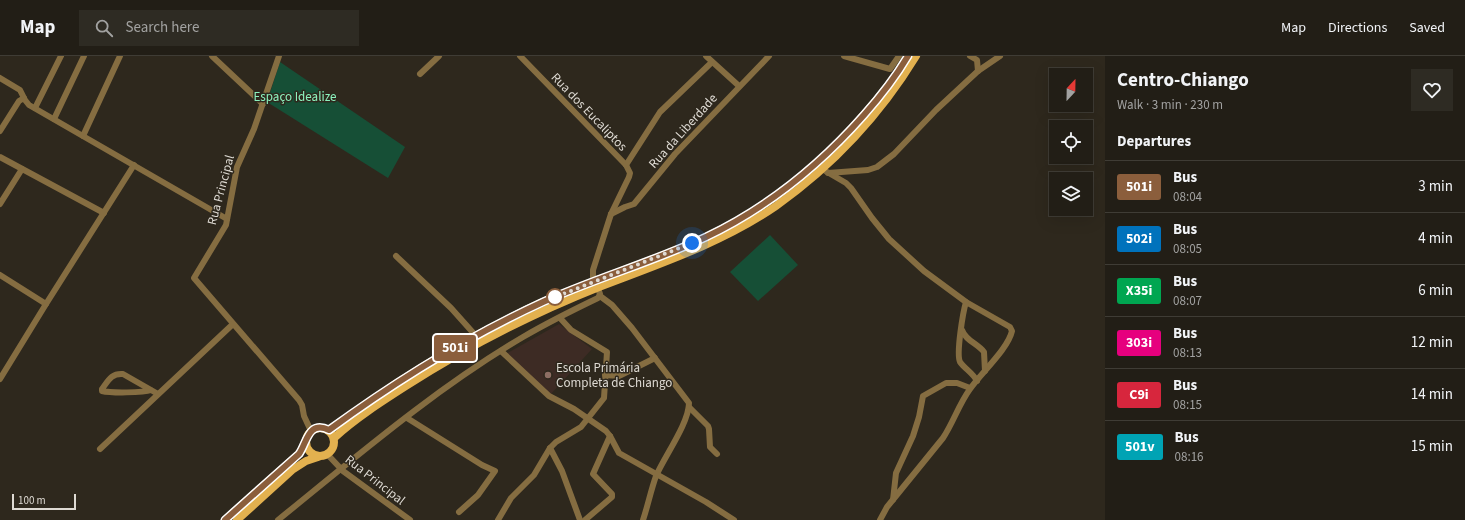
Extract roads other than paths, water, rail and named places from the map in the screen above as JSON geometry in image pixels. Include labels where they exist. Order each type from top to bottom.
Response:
[{"type":"main road","points":[[226,520],[299,454],[306,443],[308,434],[311,431],[318,428],[329,430],[398,382],[476,336],[541,303],[597,288],[643,263],[704,238],[752,212],[816,164],[849,132],[884,92],[908,56]]},
{"type":"main road","points":[[334,438],[367,411],[424,374],[467,349],[538,313],[702,247],[776,206],[825,171],[861,130],[897,85],[916,56]]},
{"type":"main road","points":[[237,520],[292,470],[306,461],[328,455],[334,447],[334,438],[329,430]]},
{"type":"main road","points":[[306,443],[309,452],[318,457]]},
{"type":"street","points":[[34,108],[61,56]]},
{"type":"street","points":[[54,119],[84,56]]},
{"type":"street","points":[[83,136],[120,56]]},
{"type":"street","points":[[212,56],[263,104]]},
{"type":"street","name":"Rua Principal","points":[[279,56],[263,104],[237,167],[227,219],[223,231],[194,278],[299,400],[311,431]]},
{"type":"street","points":[[420,74],[439,56]]},
{"type":"street","name":"Rua dos Eucaliptos","points":[[520,56],[626,165]]},
{"type":"street","points":[[706,56],[737,84]]},
{"type":"street","name":"Rua da Liberdade","points":[[611,214],[634,204],[675,154],[737,84],[768,56]]},
{"type":"street","points":[[844,56],[890,68],[899,56]]},
{"type":"street","points":[[970,56],[977,60],[978,71]]},
{"type":"street","points":[[825,171],[868,170],[876,167],[894,154],[936,110],[978,71],[1000,56]]},
{"type":"street","points":[[643,520],[657,475],[680,429],[689,407],[688,400],[675,386],[655,358],[597,288],[593,270],[611,214],[629,177],[630,173],[626,165],[660,112],[712,62]]},
{"type":"street","points":[[0,78],[20,90],[27,103],[34,108],[227,219]]},
{"type":"street","points":[[0,131],[19,101],[24,98]]},
{"type":"street","points":[[0,157],[104,213]]},
{"type":"street","points":[[0,379],[134,165]]},
{"type":"street","points":[[0,204],[22,169]]},
{"type":"street","points":[[825,171],[846,183],[851,188],[882,230],[924,271],[966,302],[1010,326],[1012,331],[1000,352],[970,388],[951,427],[886,508],[880,520]]},
{"type":"street","points":[[396,256],[451,308],[476,336]]},
{"type":"street","points":[[0,275],[46,304]]},
{"type":"street","points":[[278,520],[340,469],[440,393],[501,351],[560,318],[597,288]]},
{"type":"street","points":[[966,302],[959,360],[972,373],[976,381]]},
{"type":"street","points":[[498,520],[511,498],[534,474],[550,448],[556,442],[580,427],[604,396],[606,352],[571,330],[560,318]]},
{"type":"street","points":[[100,449],[233,324]]},
{"type":"street","points":[[962,327],[966,338],[977,345],[984,352],[985,371]]},
{"type":"street","points":[[501,351],[544,392],[600,426],[610,436],[619,453]]},
{"type":"street","points":[[605,375],[619,376],[655,358]]},
{"type":"street","points":[[151,390],[143,392],[109,392],[102,391],[102,389],[112,376],[123,374],[151,390],[158,394]]},
{"type":"street","points":[[893,500],[896,473],[913,436],[923,396],[946,384],[957,383],[970,388]]},
{"type":"street","points":[[689,407],[708,426],[710,447],[717,454]]},
{"type":"street","points":[[407,418],[482,465],[495,470],[478,495],[459,512]]},
{"type":"street","points":[[585,520],[612,497],[612,494],[593,474],[610,436]]},
{"type":"street","points":[[606,446],[706,502],[734,520]]},
{"type":"street","points":[[550,448],[562,471],[580,520]]},
{"type":"street","name":"Rua Principal","points":[[328,455],[340,469],[410,520]]},
{"type":"place","name":"Escola Primária Completa de Chiango","points":[[548,375]]},
{"type":"park label","name":"Espaço Idealize","points":[[295,97]]}]
